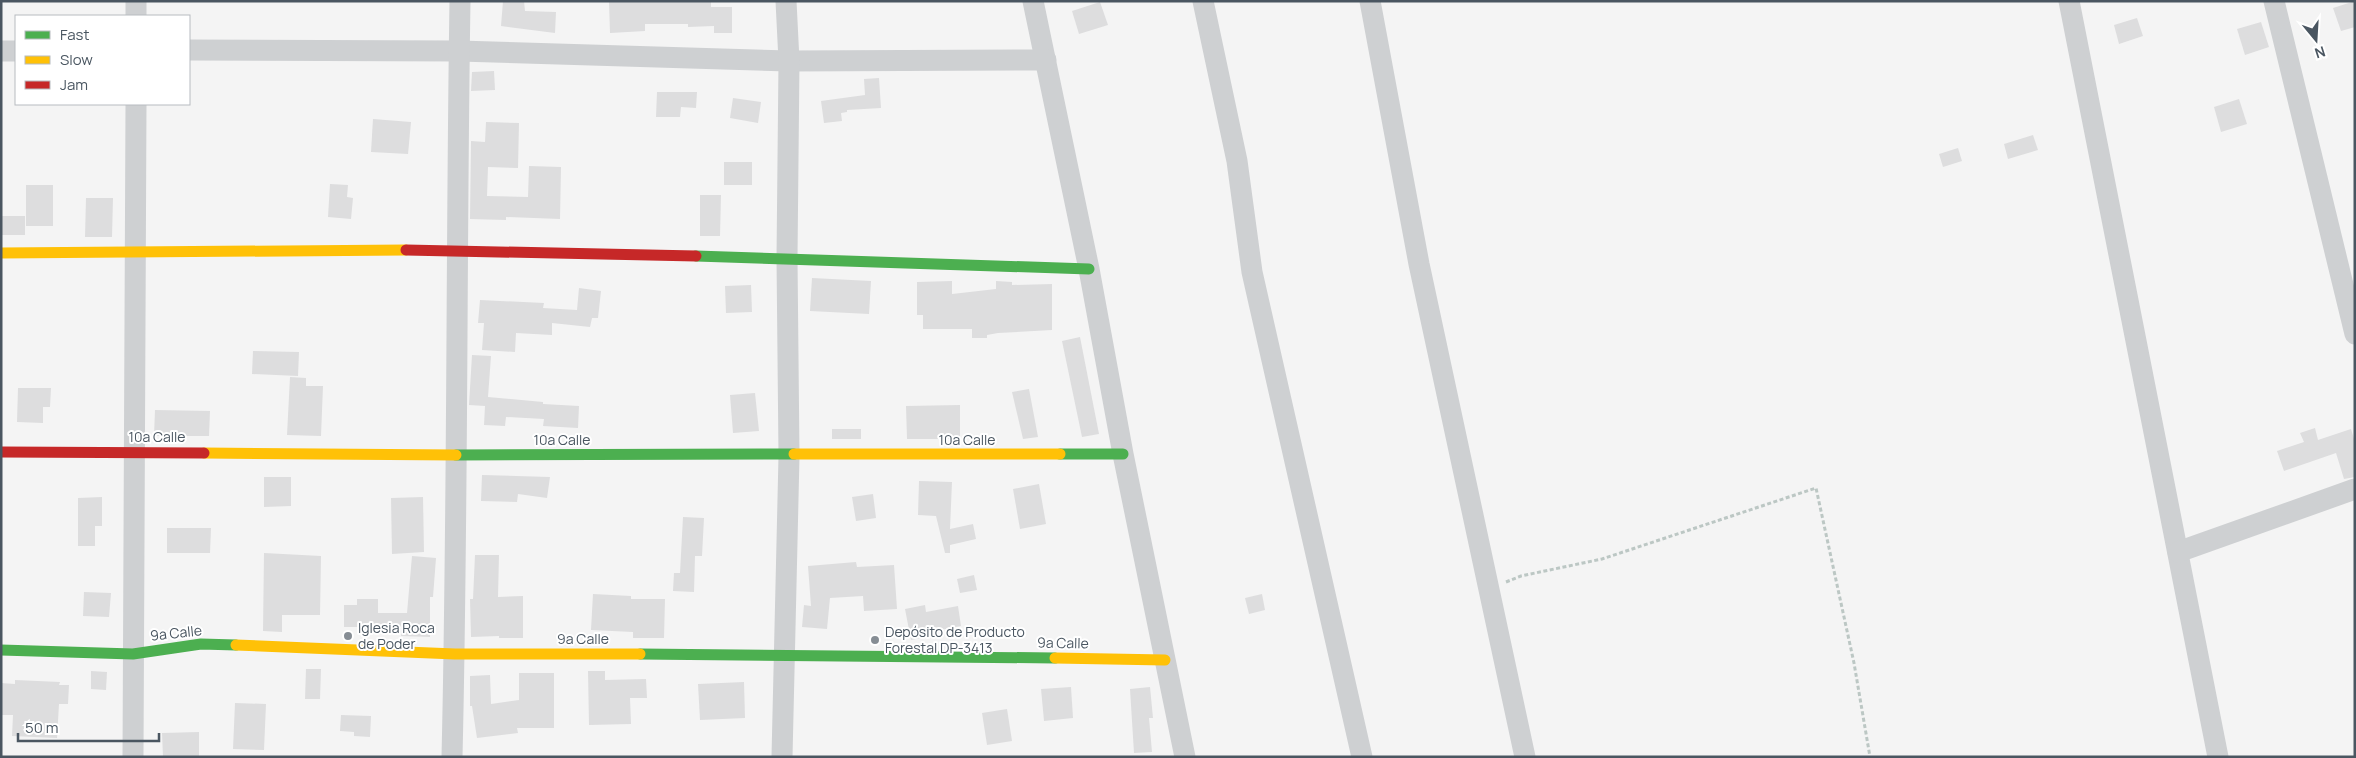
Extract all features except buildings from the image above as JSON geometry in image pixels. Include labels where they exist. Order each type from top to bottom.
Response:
[{"type":"street","points":[[136,1],[136,15]]},
{"type":"street","points":[[452,757],[458,455],[456,250],[460,1]]},
{"type":"street","points":[[782,757],[789,456],[787,258],[789,61],[786,1]]},
{"type":"street","points":[[1033,1],[1089,269],[1123,454],[1185,757]]},
{"type":"street","points":[[1203,1],[1237,160],[1252,272],[1362,757]]},
{"type":"street","points":[[1370,1],[1419,264],[1525,757]]},
{"type":"street","points":[[2069,1],[2218,757]]},
{"type":"street","points":[[2274,1],[2355,334]]},
{"type":"street","points":[[190,50],[459,51],[789,61],[1046,60]]},
{"type":"street","points":[[1,51],[15,51]]},
{"type":"street","points":[[132,757],[136,105]]},
{"type":"street","points":[[1,253],[456,250],[787,258],[1089,269]]},
{"type":"street","name":"10a Calle","points":[[1,452],[789,456],[1123,454]]},
{"type":"street","points":[[2178,552],[2355,489]]},
{"type":"street","name":"9a Calle","points":[[1,650],[133,654],[201,644],[454,654],[783,654],[1165,660]]},
{"type":"path","points":[[1488,588],[1521,576],[1602,559],[1816,488],[1854,663],[1870,757]]},
{"type":"traffic: fast","points":[[696,256],[1089,269]]},
{"type":"traffic: fast","points":[[456,455],[794,454]]},
{"type":"traffic: fast","points":[[1060,454],[1123,454]]},
{"type":"traffic: fast","points":[[1,650],[133,654],[201,644],[236,645]]},
{"type":"traffic: fast","points":[[640,654],[1055,658]]},
{"type":"traffic: slow","points":[[1,253],[406,250]]},
{"type":"traffic: slow","points":[[204,453],[456,455]]},
{"type":"traffic: slow","points":[[794,454],[1060,454]]},
{"type":"traffic: slow","points":[[236,645],[455,654],[640,654]]},
{"type":"traffic: slow","points":[[1055,658],[1165,660]]},
{"type":"traffic: jam","points":[[406,250],[696,256]]},
{"type":"traffic: jam","points":[[1,452],[204,453]]},
{"type":"place","name":"Iglesia Roca de Poder","points":[[348,636]]},
{"type":"place","name":"Depósito de Producto Forestal DP-3413","points":[[875,640]]}]
